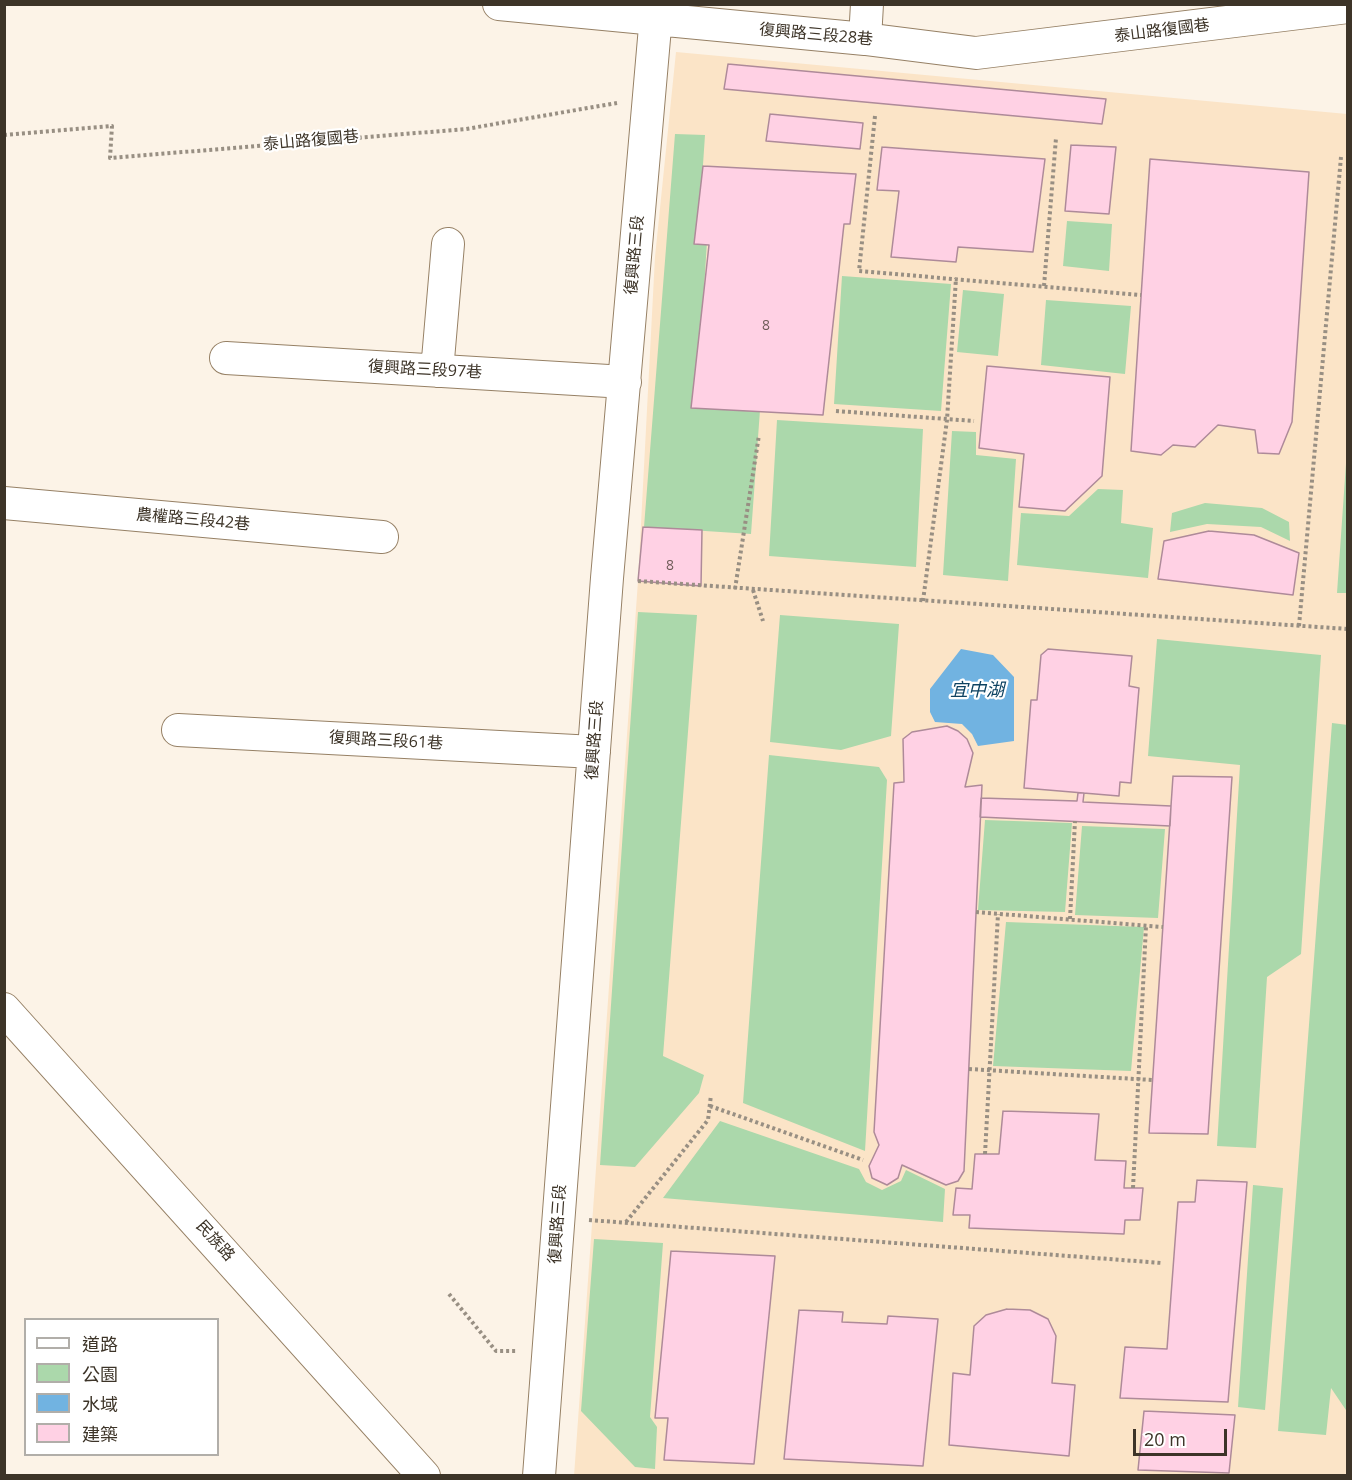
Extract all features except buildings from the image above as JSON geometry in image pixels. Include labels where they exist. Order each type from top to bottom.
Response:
[{"type":"street","name":"復興路三段28巷","points":[[499,4],[656,12],[976,53]]},
{"type":"street","points":[[865,39],[867,4]]},
{"type":"street","name":"泰山路復國巷","points":[[976,53],[1347,7]]},
{"type":"street","name":"復興路三段","points":[[539,1476],[607,578],[656,12]]},
{"type":"street","points":[[437,371],[448,244]]},
{"type":"street","name":"復興路三段97巷","points":[[226,358],[625,382]]},
{"type":"street","name":"農權路三段42巷","points":[[4,503],[382,537]]},
{"type":"street","name":"復興路三段61巷","points":[[178,730],[594,752]]},
{"type":"street","name":"民族路","points":[[4,1009],[424,1476]]},
{"type":"path","name":"泰山路復國巷","points":[[4,135],[112,126],[110,158],[466,129],[648,97]]},
{"type":"path","points":[[875,116],[859,271],[1141,295]]},
{"type":"path","points":[[1044,286],[1056,138]]},
{"type":"path","points":[[1299,626],[1341,158]]},
{"type":"path","points":[[922,601],[947,420],[956,278]]},
{"type":"path","points":[[836,411],[974,421]]},
{"type":"path","points":[[735,589],[759,435]]},
{"type":"path","points":[[607,578],[735,589],[1347,628]]},
{"type":"path","points":[[753,590],[763,621]]},
{"type":"path","points":[[1070,920],[1075,821]]},
{"type":"path","points":[[976,912],[1163,927]]},
{"type":"path","points":[[984,1154],[998,914]]},
{"type":"path","points":[[1133,1188],[1146,926]]},
{"type":"path","points":[[969,1069],[1152,1080]]},
{"type":"path","points":[[626,1222],[708,1120],[711,1095]]},
{"type":"path","points":[[710,1106],[863,1160]]},
{"type":"path","points":[[559,1218],[1162,1263]]},
{"type":"path","points":[[449,1294],[496,1351],[548,1351]]},
{"type":"shaded area","points":[[676,52],[1347,114],[1347,1475],[574,1476],[638,581],[655,257]]},
{"type":"green space","points":[[675,134],[705,135],[698,239],[707,241],[697,403],[760,410],[751,534],[644,527]]},
{"type":"green space","points":[[1067,221],[1112,224],[1109,271],[1063,266]]},
{"type":"green space","points":[[842,276],[951,284],[941,411],[834,404]]},
{"type":"green space","points":[[963,290],[1004,294],[998,356],[957,352]]},
{"type":"green space","points":[[1046,300],[1131,306],[1125,374],[1041,365]]},
{"type":"green space","points":[[777,420],[923,429],[916,567],[769,556]]},
{"type":"green space","points":[[952,431],[976,432],[976,455],[1016,459],[1008,581],[943,575]]},
{"type":"green space","points":[[1347,449],[1347,593],[1337,593]]},
{"type":"green space","points":[[1098,489],[1123,490],[1121,523],[1153,528],[1148,578],[1017,565],[1021,513],[1069,516]]},
{"type":"green space","points":[[1205,503],[1262,508],[1289,522],[1290,541],[1261,527],[1207,524],[1170,532],[1172,513]]},
{"type":"green space","points":[[638,612],[697,615],[663,1056],[704,1075],[699,1093],[635,1167],[600,1165]]},
{"type":"green space","points":[[780,615],[899,624],[891,736],[841,750],[770,742]]},
{"type":"green space","points":[[1157,639],[1321,655],[1301,954],[1267,977],[1256,1148],[1217,1146],[1240,765],[1148,756]]},
{"type":"green space","points":[[1332,723],[1348,725],[1348,1413],[1331,1388],[1326,1435],[1278,1431]]},
{"type":"green space","points":[[769,755],[879,767],[887,780],[865,1151],[743,1103]]},
{"type":"green space","points":[[985,820],[1072,823],[1065,912],[978,910]]},
{"type":"green space","points":[[1082,826],[1165,829],[1158,918],[1075,915]]},
{"type":"green space","points":[[1006,922],[1144,927],[1131,1071],[993,1066]]},
{"type":"green space","points":[[720,1121],[859,1169],[866,1182],[882,1190],[901,1181],[906,1170],[945,1189],[943,1222],[663,1198]]},
{"type":"green space","points":[[1253,1185],[1283,1188],[1265,1410],[1238,1407]]},
{"type":"green space","points":[[594,1239],[663,1243],[650,1417],[657,1427],[655,1469],[635,1467],[581,1411]]},
{"type":"water","name":"宜中湖","points":[[961,649],[993,655],[1014,677],[1014,741],[978,746],[972,734],[962,724],[935,722],[930,712],[930,689]]}]
